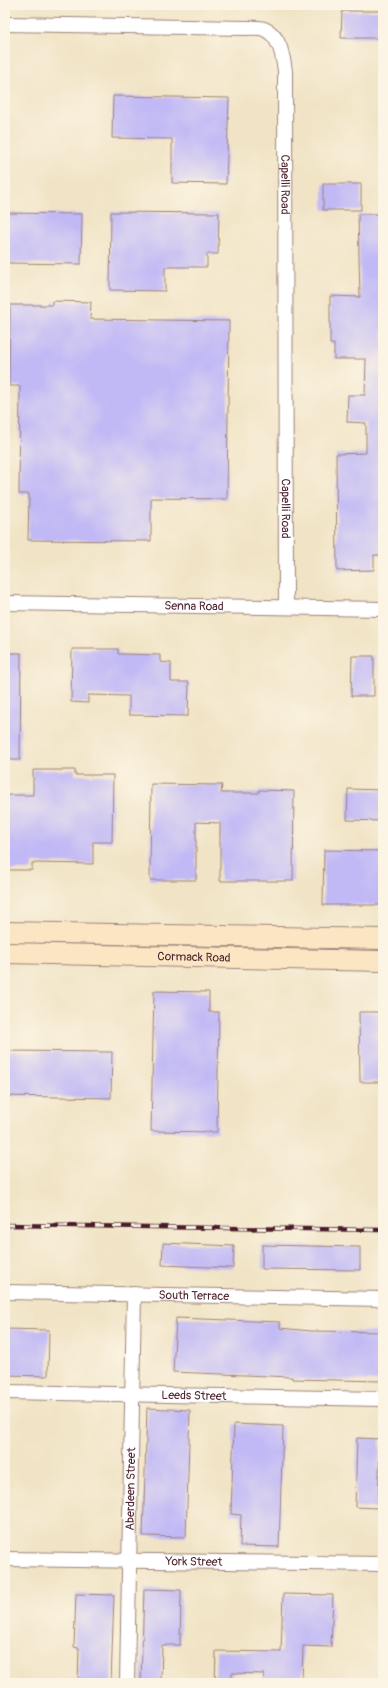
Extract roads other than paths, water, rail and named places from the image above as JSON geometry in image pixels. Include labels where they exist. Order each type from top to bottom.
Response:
[{"type":"street","name":"Capelli Road","points":[[5,24],[264,29],[274,37],[277,42],[282,54],[285,71],[286,606]]},
{"type":"street","name":"Senna Road","points":[[5,603],[286,606],[383,609]]},
{"type":"street","name":"Cormack Road","points":[[5,932],[383,939]]},
{"type":"street","points":[[319,938],[320,960]]},
{"type":"street","name":"Cormack Road","points":[[5,953],[383,961]]},
{"type":"street","name":"South Terrace","points":[[5,1292],[383,1299]]},
{"type":"street","name":"Aberdeen Street","points":[[127,1683],[134,1294]]},
{"type":"street","name":"Leeds Street","points":[[5,1392],[132,1393],[383,1399]]},
{"type":"street","name":"York Street","points":[[5,1560],[129,1560],[383,1564]]},
{"type":"railway","points":[[5,1225],[383,1230]]}]
